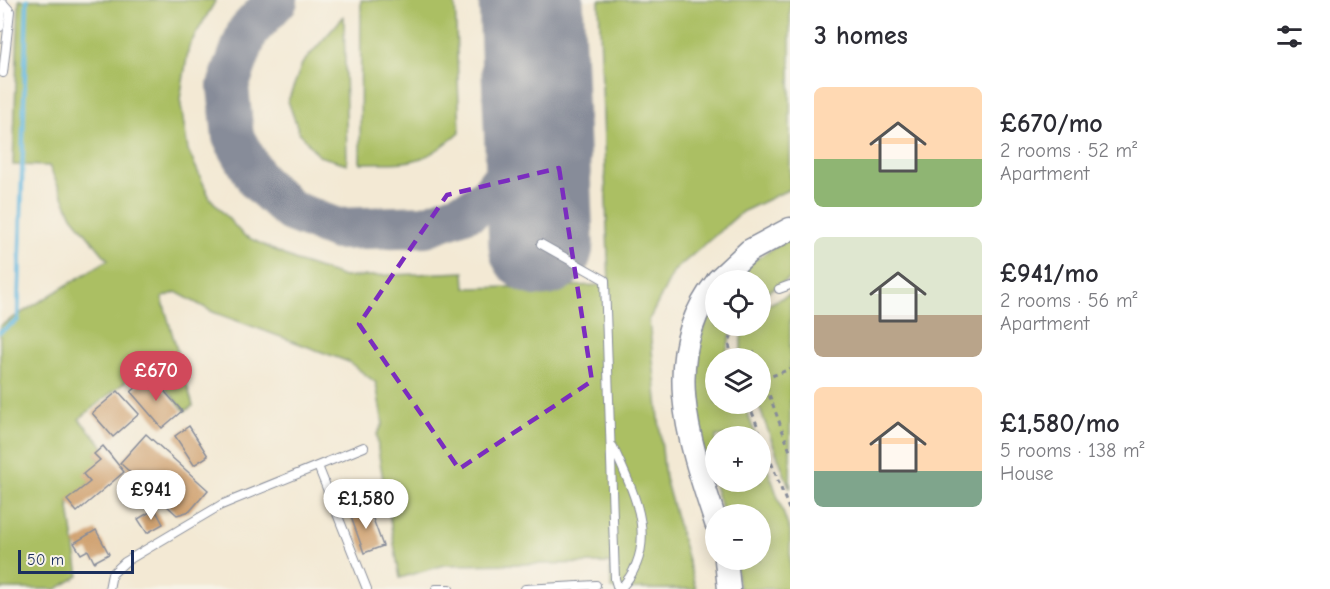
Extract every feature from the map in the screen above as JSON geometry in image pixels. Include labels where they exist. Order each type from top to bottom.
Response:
[{"type":"street","points":[[729,270],[749,250],[790,229]]},
{"type":"street","points":[[705,297],[692,323],[682,357],[687,427],[710,504]]},
{"type":"street","points":[[727,570],[729,589]]},
{"type":"lane","points":[[0,27],[2,2]]},
{"type":"lane","points":[[2,2],[10,11],[4,74]]},
{"type":"lane","points":[[541,244],[605,280],[615,579],[619,589]]},
{"type":"lane","points":[[779,289],[790,285]]},
{"type":"lane","points":[[612,444],[630,482],[642,524],[642,542],[637,566],[619,589]]},
{"type":"lane","points":[[109,589],[112,574],[125,562],[221,505],[364,447]]},
{"type":"lane","points":[[318,466],[367,589]]},
{"type":"lane","points":[[525,589],[597,585]]},
{"type":"lane","points":[[436,589],[448,589]]},
{"type":"path","points":[[771,376],[790,369]]},
{"type":"path","points":[[771,398],[790,451]]},
{"type":"path","points":[[753,414],[790,512]]},
{"type":"highlighted area","points":[[559,168],[592,381],[459,469],[359,324],[447,195]]},
{"type":"green space","points":[[19,0],[216,0],[189,46],[180,99],[188,150],[210,198],[243,235],[296,261],[344,277],[464,272],[465,288],[609,285],[599,0],[790,0],[790,189],[742,212],[674,271],[649,320],[665,478],[696,589],[611,589],[610,563],[444,565],[400,578],[378,450],[377,434],[383,424],[376,383],[349,362],[213,312],[176,292],[162,298],[193,406],[185,411],[146,365],[79,419],[104,447],[95,454],[100,460],[90,482],[68,501],[79,576],[57,589],[0,589],[0,326],[108,260],[72,216],[49,166],[13,165]]},
{"type":"green space","points":[[361,0],[455,0],[460,132],[424,157],[404,162],[360,163]]},
{"type":"green space","points":[[344,16],[347,164],[319,156],[299,132],[288,101],[302,64]]},
{"type":"green space","points":[[790,238],[790,278],[771,290],[771,270],[740,270]]},
{"type":"green space","points":[[790,294],[790,489],[771,439],[771,426],[766,426],[762,414],[771,414],[771,348],[741,348],[742,336],[771,336],[771,303]]},
{"type":"green space","points":[[705,324],[705,336],[730,336],[728,348],[705,348],[705,414],[748,414],[752,426],[705,426],[705,457],[697,431],[693,357]]},
{"type":"green space","points":[[771,478],[790,532],[790,589],[739,589],[736,570],[771,570],[771,504],[720,504],[716,492],[771,492]]},
{"type":"building","points":[[150,375],[182,411],[162,428],[131,392]]},
{"type":"building","points":[[118,391],[139,414],[113,437],[92,413]]},
{"type":"building","points":[[189,426],[208,456],[194,465],[175,436]]},
{"type":"building","points":[[146,434],[208,490],[190,511],[177,515],[120,463]]},
{"type":"building","points":[[103,446],[124,472],[77,512],[67,500],[90,482],[83,474],[100,460],[94,454]]},
{"type":"building","points":[[369,508],[383,546],[364,553],[350,514]]},
{"type":"building","points":[[155,509],[163,524],[147,533],[138,519]]},
{"type":"building","points":[[96,530],[109,554],[94,562],[88,550],[81,554],[74,543]]},
{"type":"waterway","points":[[0,332],[18,320],[27,0]]},
{"type":"taxiway","points":[[277,0],[248,31],[228,86],[233,137],[258,181],[291,211],[337,229],[425,226],[472,209],[490,195],[519,157],[527,135],[535,84]]},
{"type":"runway","points":[[531,0],[541,244]]}]
